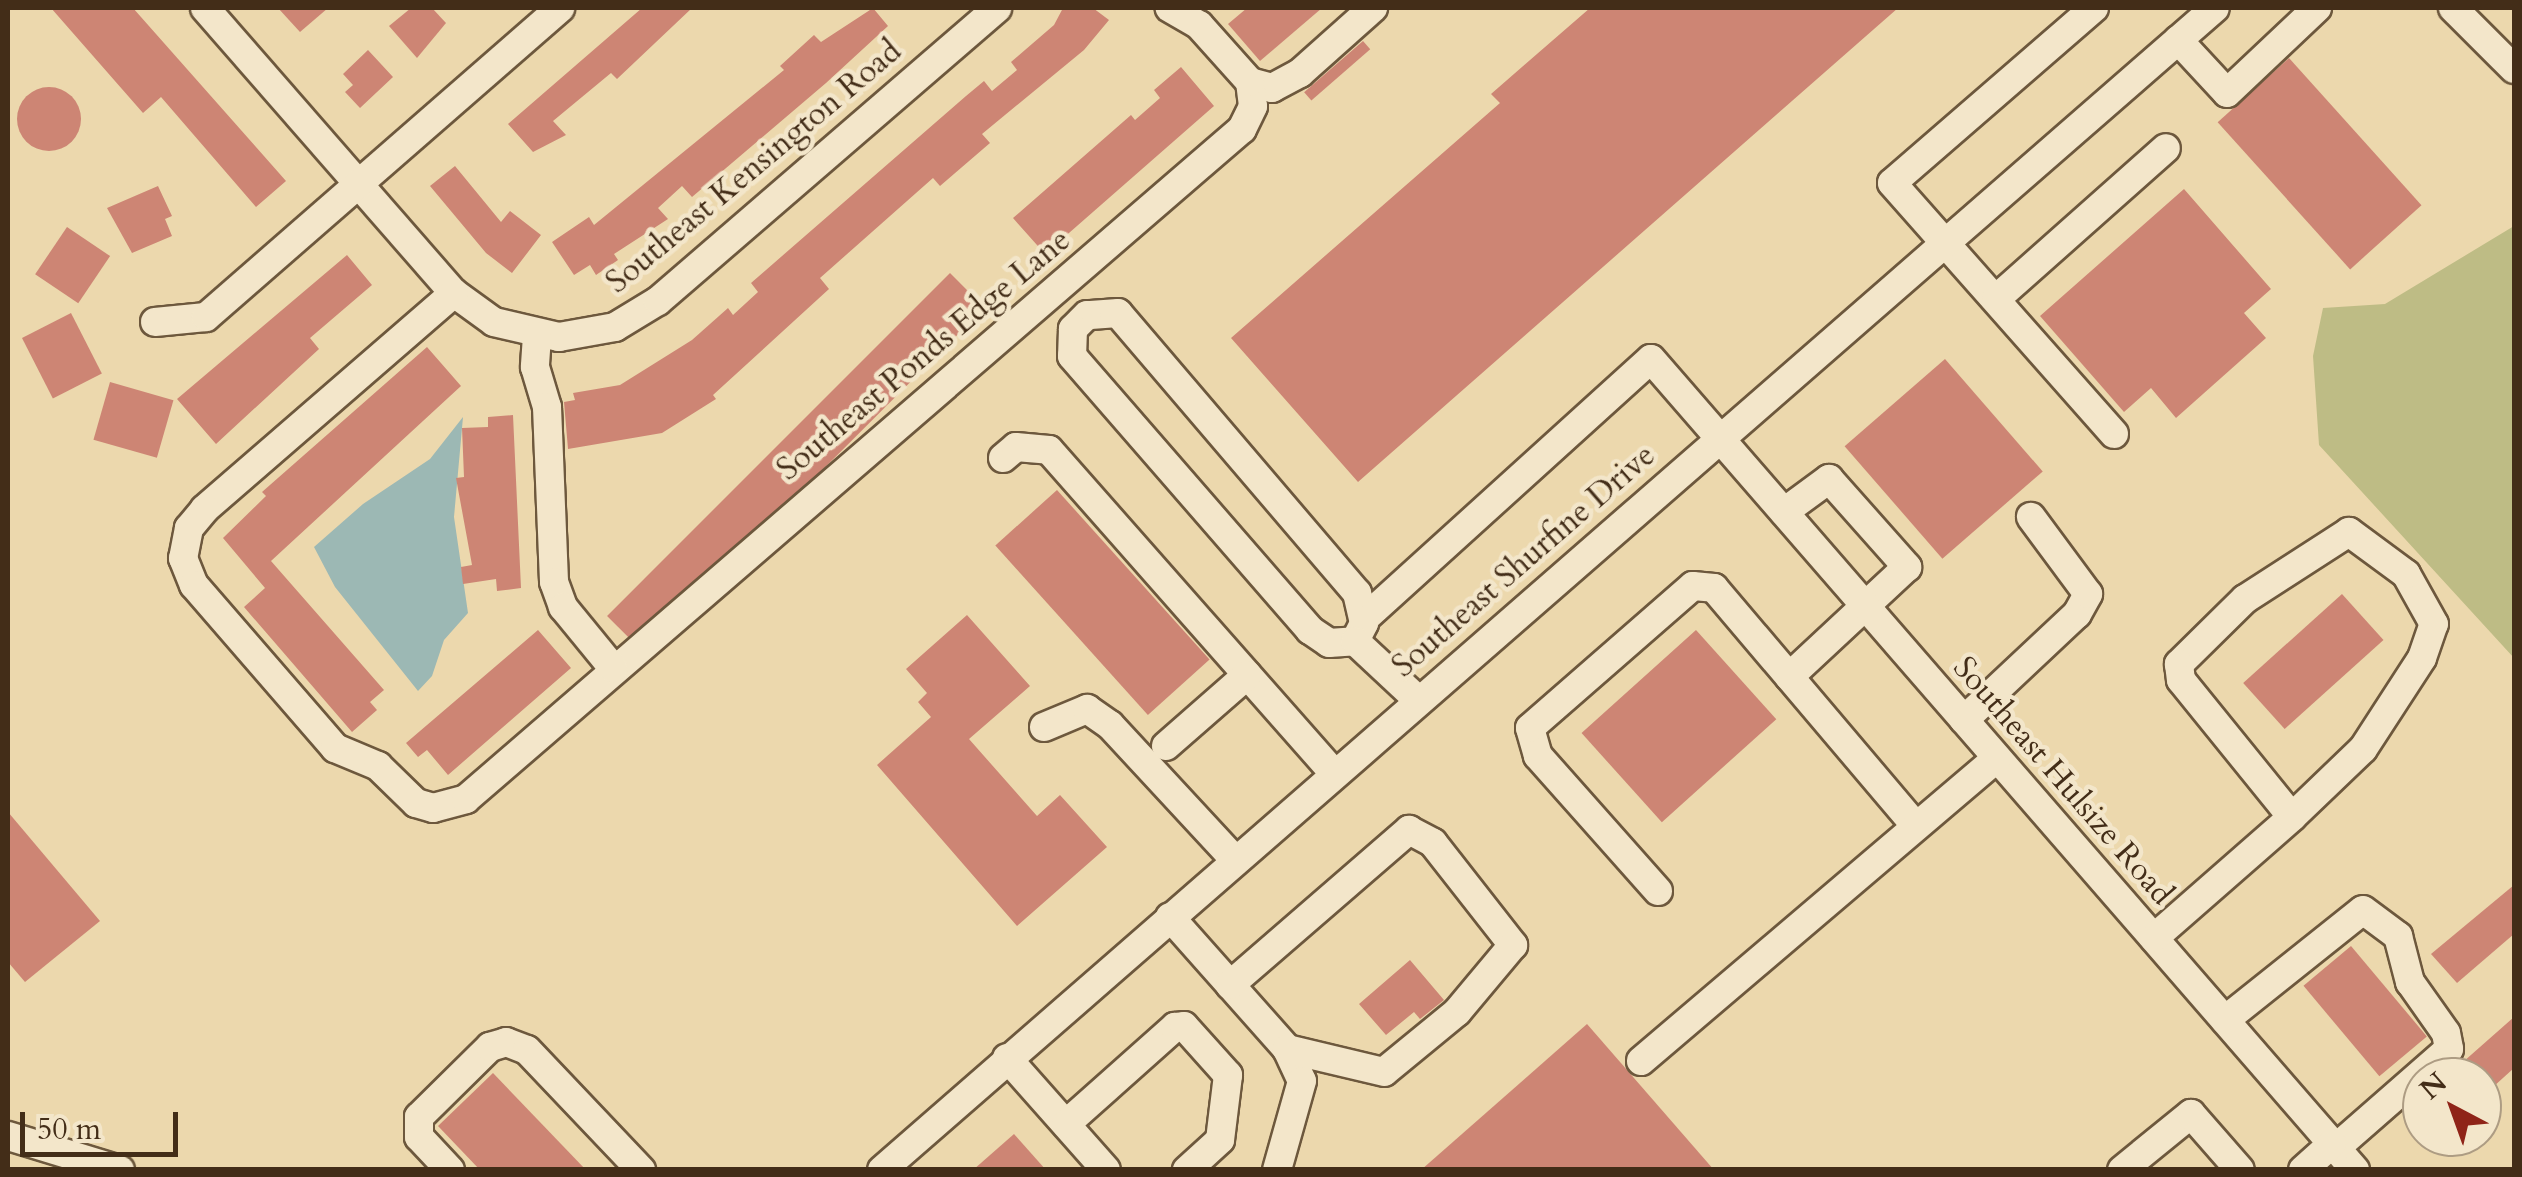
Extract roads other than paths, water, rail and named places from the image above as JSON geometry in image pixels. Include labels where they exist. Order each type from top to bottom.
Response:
[{"type":"street","points":[[205,8],[454,293],[494,322],[536,336],[535,367],[547,407],[554,582],[563,606],[613,668]]},
{"type":"street","points":[[155,322],[206,317],[560,8]]},
{"type":"street","name":"Southeast Kensington Road","points":[[536,336],[588,335],[639,316],[997,8]]},
{"type":"street","points":[[1170,8],[1200,25],[1250,82],[1272,88],[1300,73],[1374,8]]},
{"type":"street","points":[[2094,8],[1892,182],[2114,434]]},
{"type":"street","name":"Southeast Shurfine Drive","points":[[882,1170],[2216,8]]},
{"type":"street","points":[[2178,40],[2227,92],[2317,8]]},
{"type":"street","points":[[2453,8],[2514,69]]},
{"type":"street","name":"Southeast Ponds Edge Lane","points":[[454,293],[205,508],[186,536],[186,568],[334,748],[378,766],[416,803],[434,808],[466,799],[613,668],[1242,129],[1254,106],[1250,82]]},
{"type":"street","points":[[1996,299],[2166,148]]},
{"type":"street","points":[[1360,630],[1329,643],[1310,630],[1072,356],[1074,329],[1087,315],[1118,313],[1357,593],[1360,630],[1418,700]]},
{"type":"street","name":"Southeast Hulsize Road","points":[[1360,630],[1651,359],[2354,1170]]},
{"type":"street","points":[[1002,458],[1016,447],[1049,450],[1334,774]]},
{"type":"street","points":[[1784,512],[1830,479],[1905,559],[1901,576],[1790,677]]},
{"type":"street","points":[[1964,720],[2077,614],[2088,594],[2031,517]]},
{"type":"street","points":[[2154,938],[2292,817],[2364,748],[2422,658],[2434,624],[2406,574],[2349,532],[2246,599],[2179,664],[2181,680],[2292,817]]},
{"type":"street","points":[[1658,891],[1538,756],[1531,742],[1536,718],[1692,586],[1704,584],[1790,677],[1916,826]]},
{"type":"street","points":[[1166,746],[1247,675]]},
{"type":"street","points":[[1044,728],[1087,709],[1110,724],[1234,860]]},
{"type":"street","points":[[1641,1061],[1997,758]]},
{"type":"street","points":[[1230,985],[1409,830],[1433,844],[1513,946],[1457,1012],[1384,1072],[1287,1049]]},
{"type":"street","points":[[2225,1020],[2363,910],[2398,936],[2410,982],[2446,1033],[2449,1050],[2304,1170]]},
{"type":"street","points":[[1170,917],[1287,1049],[1302,1080],[1277,1170]]},
{"type":"street","points":[[1066,1124],[1184,1026],[1228,1075],[1220,1140],[1187,1170]]},
{"type":"street","points":[[450,1170],[417,1134],[420,1117],[490,1047],[506,1042],[527,1050],[641,1170]]},
{"type":"street","points":[[1008,1058],[1106,1170]]},
{"type":"street","points":[[2122,1170],[2191,1114],[2240,1170]]},
{"type":"street","points":[[8,1136],[120,1170]]},
{"type":"water","points":[[463,417],[454,517],[468,613],[444,640],[432,676],[418,691],[335,587],[314,547],[363,504],[430,459]]}]
